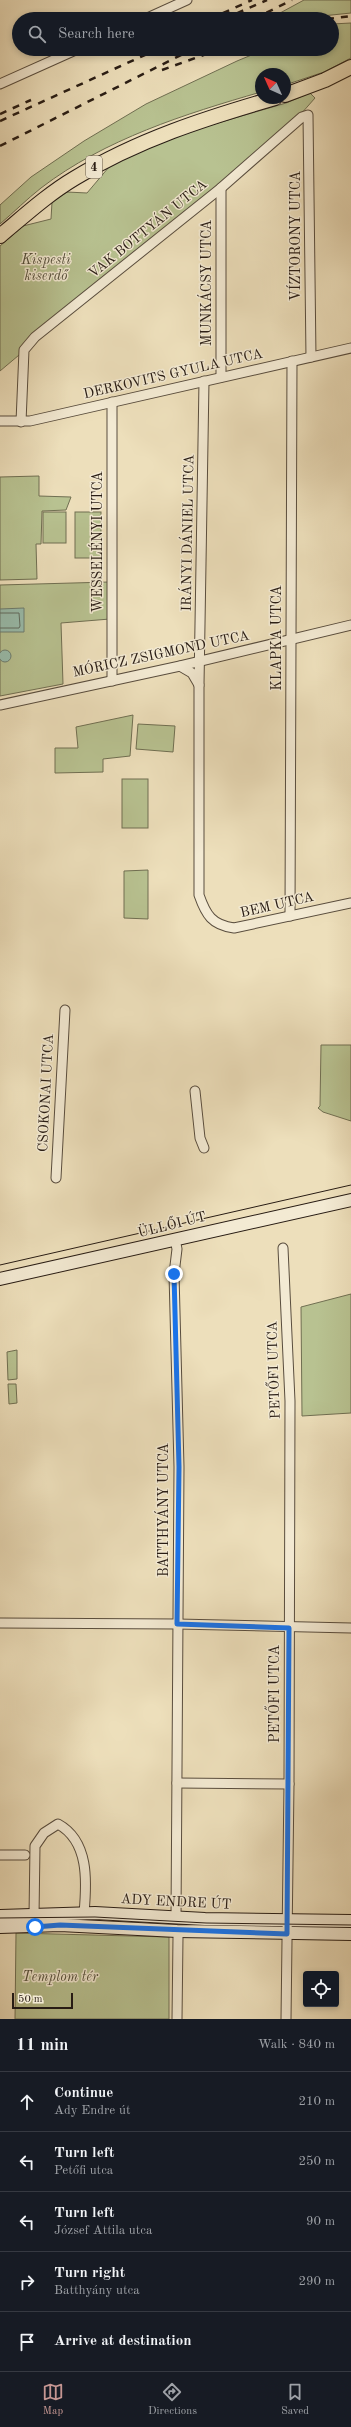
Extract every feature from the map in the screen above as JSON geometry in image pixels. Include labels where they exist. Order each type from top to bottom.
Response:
[{"type":"main road","points":[[291,93],[325,80],[351,67]]},
{"type":"main road","name":"4","points":[[0,236],[56,190],[115,156],[193,122],[255,104]]},
{"type":"street","points":[[160,12],[187,0]]},
{"type":"street","points":[[0,84],[62,56]]},
{"type":"street","name":"VAK BOTTYÁN UTCA","points":[[21,422],[24,350],[34,337],[221,188],[302,118],[308,115]]},
{"type":"street","name":"VÍZTORONY UTCA","points":[[308,115],[311,357]]},
{"type":"street","name":"MUNKÁCSY UTCA","points":[[221,188],[221,377]]},
{"type":"street","name":"DERKOVITS GYULA UTCA","points":[[0,421],[21,422],[351,348]]},
{"type":"street","name":"KLAPKA UTCA","points":[[290,916],[292,361]]},
{"type":"street","name":"IRÁNYI DÁNIEL UTCA","points":[[204,381],[199,685],[198,887],[205,913],[211,920]]},
{"type":"street","name":"WESSELÉNYI UTCA","points":[[112,402],[112,681]]},
{"type":"street","name":"MÓRICZ ZSIGMOND UTCA","points":[[0,704],[41,694],[112,681],[180,666],[351,625]]},
{"type":"street","points":[[180,666],[192,673],[199,685]]},
{"type":"street","name":"BEM UTCA","points":[[211,920],[221,926],[234,928],[351,903]]},
{"type":"street","name":"CSOKONAI UTCA","points":[[56,1178],[65,1010]]},
{"type":"street","points":[[195,1090],[200,1138],[204,1148]]},
{"type":"street","name":"ÜLLŐI ÚT","points":[[0,1279],[110,1256],[175,1239],[351,1200]]},
{"type":"street","name":"BATTHYÁNY UTCA","points":[[175,1239],[177,1249],[174,1274],[179,1467],[176,1918]]},
{"type":"street","name":"PETŐFI UTCA","points":[[283,1248],[290,1401],[289,1784],[286,2019]]},
{"type":"street","points":[[0,1623],[177,1624],[289,1628],[351,1628]]},
{"type":"street","points":[[178,1783],[289,1784]]},
{"type":"street","points":[[34,1916],[35,1846],[44,1833],[58,1824],[71,1833],[81,1849],[84,1869],[84,1913]]},
{"type":"street","points":[[0,1855],[25,1856]]},
{"type":"street","name":"ADY ENDRE ÚT","points":[[0,1916],[34,1916],[84,1913],[176,1918],[351,1921]]},
{"type":"street","name":"ADY ENDRE ÚT","points":[[0,1927],[60,1925],[287,1934],[351,1934]]},
{"type":"street","points":[[177,2019],[178,1937]]},
{"type":"green space","points":[[304,0],[351,0],[351,13],[339,14],[339,12],[282,12]]},
{"type":"green space","points":[[351,23],[351,58],[324,72],[291,83],[291,68],[255,68],[255,94],[175,119],[146,130],[92,155],[41,188],[0,224],[0,205],[31,177],[84,141],[146,104],[249,56],[339,56],[339,24]]},
{"type":"green space","name":"Kispesti kiserdő","points":[[310,93],[315,98],[286,131],[0,371],[0,246],[23,226],[51,219],[52,202],[67,192],[87,193],[109,167],[132,155],[194,130],[283,104],[291,104],[291,101]]},
{"type":"green space","points":[[39,476],[39,496],[71,497],[66,510],[42,511],[41,544],[36,544],[37,579],[0,580],[0,477]]},
{"type":"green space","points":[[43,512],[66,512],[66,543],[43,543]]},
{"type":"green space","points":[[75,512],[101,512],[101,558],[75,558]]},
{"type":"green space","points":[[109,582],[110,619],[61,623],[63,684],[0,696],[0,585]]},
{"type":"green space","points":[[133,715],[130,756],[103,759],[103,772],[55,773],[55,748],[78,748],[76,727]]},
{"type":"green space","points":[[138,724],[175,726],[173,752],[136,749]]},
{"type":"green space","points":[[122,779],[148,779],[148,828],[122,828]]},
{"type":"green space","points":[[148,870],[148,919],[124,918],[124,871]]},
{"type":"green space","points":[[321,1045],[351,1045],[351,1121],[323,1112],[318,1108],[320,1106]]},
{"type":"green space","points":[[351,1294],[351,1413],[302,1416],[301,1307]]},
{"type":"green space","points":[[17,1350],[17,1379],[8,1380],[7,1352]]},
{"type":"green space","points":[[8,1384],[16,1384],[17,1403],[9,1404]]},
{"type":"green space","name":"Templom tér","points":[[16,1933],[169,1937],[169,2019],[15,2019]]},
{"type":"water","points":[[24,608],[24,632],[0,632],[0,609]]},
{"type":"water","points":[[5,650],[9,652],[11,656],[9,660],[5,662],[1,660],[-1,656],[1,652]]},
{"type":"tram line","points":[[0,1265],[351,1185]]},
{"type":"tram line","points":[[0,1918],[95,1917],[206,1923],[351,1925]]},
{"type":"railway","points":[[225,12],[252,0]]},
{"type":"railway","points":[[240,12],[267,0]]},
{"type":"railway","points":[[268,12],[292,0]]},
{"type":"railway","points":[[339,18],[351,16]]},
{"type":"railway","points":[[0,121],[143,56]]},
{"type":"railway","points":[[0,146],[179,56]]},
{"type":"railway","points":[[162,70],[201,56]]},
{"type":"railway","points":[[0,114],[31,100]]},
{"type":"route","points":[[35,1927],[60,1925],[177,1931],[287,1934],[289,1628],[271,1626],[186,1626],[177,1624],[179,1467],[174,1274]]}]
